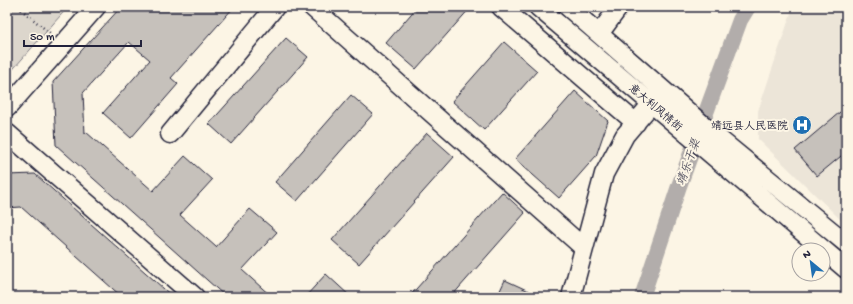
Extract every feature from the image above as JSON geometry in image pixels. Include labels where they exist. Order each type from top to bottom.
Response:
[{"type":"street","points":[[7,108],[96,7]]},
{"type":"street","points":[[170,134],[275,7]]},
{"type":"street","points":[[312,7],[584,248]]},
{"type":"street","points":[[501,7],[636,123]]},
{"type":"street","name":"意大利风情街","points":[[538,7],[846,269]]},
{"type":"street","name":"意大利风情街","points":[[568,7],[718,138],[846,243]]},
{"type":"street","points":[[599,34],[618,7]]},
{"type":"street","points":[[571,297],[604,174],[625,135],[663,90]]},
{"type":"street","points":[[7,134],[195,297]]},
{"type":"path","points":[[18,7],[63,44]]},
{"type":"shaded area","points":[[7,7],[68,7],[7,76]]},
{"type":"shaded area","name":"靖远县人民医院","points":[[793,7],[846,7],[846,225],[758,139],[758,111]]},
{"type":"building","points":[[121,7],[234,7],[171,78],[178,84],[131,138],[103,113],[150,60],[129,42],[83,93],[85,134],[86,132],[153,191],[185,156],[212,180],[180,215],[216,247],[250,209],[277,232],[242,270],[272,297],[226,297],[56,145],[53,82]]},
{"type":"building","points":[[417,7],[471,7],[416,69],[386,43]]},
{"type":"building","points":[[286,38],[308,57],[231,144],[209,124]]},
{"type":"building","points":[[504,42],[537,71],[484,130],[452,101]]},
{"type":"building","points":[[575,91],[608,121],[596,156],[559,198],[515,159]]},
{"type":"building","points":[[351,95],[373,114],[297,201],[275,182]]},
{"type":"building","points":[[846,107],[846,152],[817,176],[795,150]]},
{"type":"building","points":[[427,133],[454,157],[359,264],[332,240]]},
{"type":"building","points":[[35,174],[173,297],[122,297],[21,207],[7,208],[7,175]]},
{"type":"building","points":[[502,192],[525,213],[451,297],[409,297]]},
{"type":"building","points":[[326,274],[351,297],[305,297]]},
{"type":"building","points":[[505,280],[542,297],[497,297]]},
{"type":"waterway","name":"靖乐干渠","points":[[642,297],[679,186],[740,20],[748,7]]},
{"type":"place","name":"靖远县人民医院","points":[[802,125]]}]
